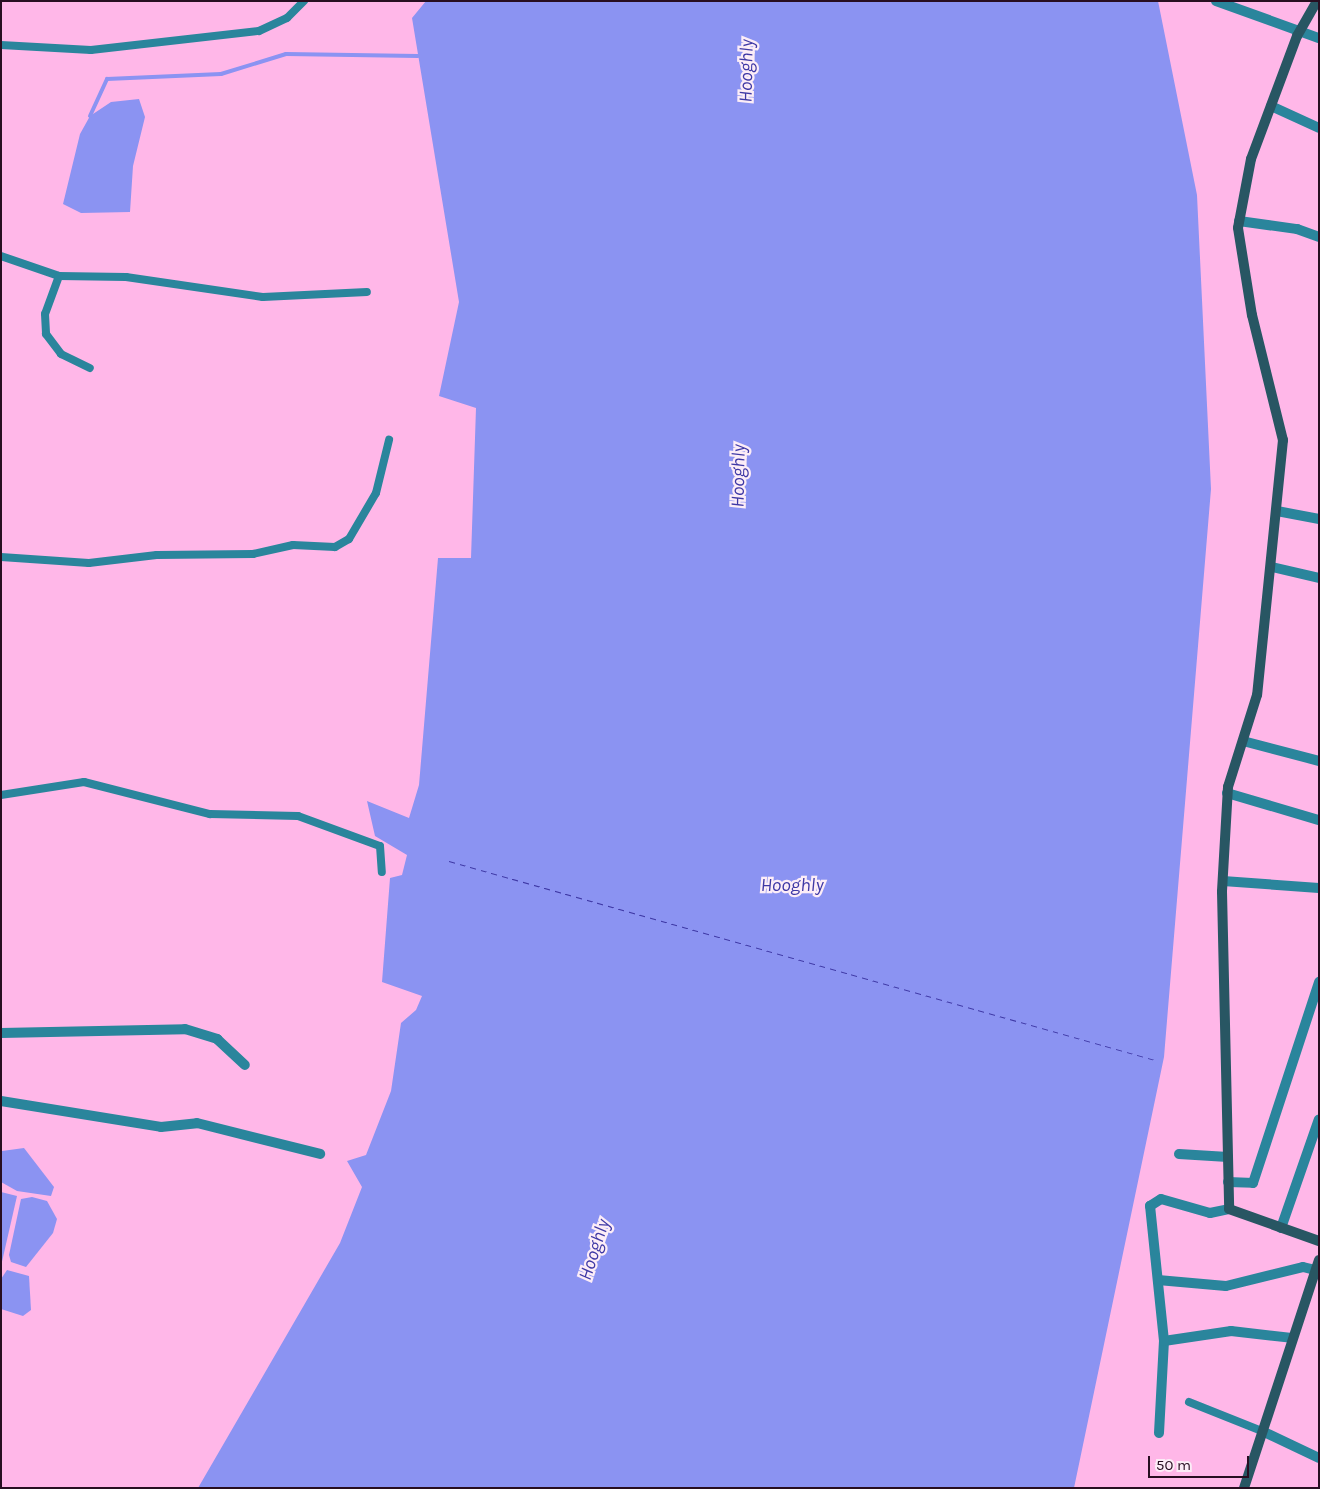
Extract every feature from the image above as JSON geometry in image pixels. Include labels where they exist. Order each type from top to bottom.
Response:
[{"type":"street","points":[[1216,1],[1319,38]]},
{"type":"street","points":[[1229,1209],[1223,881],[1227,793],[1258,695],[1272,567],[1282,440],[1252,315],[1239,221],[1251,159],[1300,30],[1317,1]]},
{"type":"street","points":[[1271,106],[1319,128]]},
{"type":"street","points":[[1239,221],[1297,229],[1319,237]]},
{"type":"street","points":[[1277,511],[1319,519]]},
{"type":"street","points":[[1272,567],[1319,578]]},
{"type":"street","points":[[1243,741],[1319,761]]},
{"type":"street","points":[[1227,793],[1319,820]]},
{"type":"street","points":[[1223,881],[1319,888]]},
{"type":"street","points":[[1228,1182],[1253,1183],[1319,982]]},
{"type":"street","points":[[1,1033],[185,1029],[217,1039],[245,1065]]},
{"type":"street","points":[[1,1101],[160,1127],[197,1123],[320,1154]]},
{"type":"street","points":[[1280,1228],[1319,1119]]},
{"type":"street","points":[[1179,1154],[1228,1157]]},
{"type":"street","points":[[1159,1433],[1164,1341],[1150,1214],[1155,1200],[1210,1213],[1229,1209],[1319,1240]]},
{"type":"street","points":[[1158,1280],[1226,1286],[1303,1267],[1316,1273],[1292,1338],[1244,1488]]},
{"type":"street","points":[[1164,1341],[1230,1331],[1292,1338]]},
{"type":"street","points":[[1262,1431],[1319,1458]]},
{"type":"lane","points":[[1,44],[91,50],[259,31],[287,18],[304,1]]},
{"type":"lane","points":[[1,256],[59,276],[126,277],[263,297],[367,292]]},
{"type":"lane","points":[[59,276],[46,314],[46,334],[61,354],[90,368]]},
{"type":"lane","points":[[1,557],[89,563],[157,556],[253,554],[293,546],[335,547],[349,539],[376,493],[389,440]]},
{"type":"lane","points":[[1,795],[77,782],[210,814],[298,816],[380,846],[382,872]]},
{"type":"lane","points":[[1189,1402],[1262,1431]]},
{"type":"water","name":"Hooghly","points":[[426,1],[1158,1],[1197,195],[1211,489],[1164,1057],[1074,1488],[198,1488],[340,1243],[362,1187],[347,1161],[366,1155],[391,1091],[401,1023],[416,1010],[422,996],[382,982],[390,878],[402,875],[407,855],[375,836],[367,801],[409,818],[419,785],[438,558],[471,558],[476,408],[439,396],[459,302],[412,18]]},
{"type":"water","points":[[139,99],[145,117],[133,166],[130,212],[81,213],[63,204],[80,134],[90,116],[111,102]]},
{"type":"water","points":[[24,1148],[54,1187],[51,1196],[17,1191],[1,1182],[2,1151]]},
{"type":"water","points":[[1,1192],[17,1196],[1,1266]]},
{"type":"water","points":[[32,1197],[47,1201],[57,1219],[53,1233],[26,1267],[11,1262],[9,1255],[21,1199]]},
{"type":"water","points":[[7,1270],[29,1276],[31,1310],[23,1316],[1,1309],[1,1279]]},
{"type":"waterway","points":[[90,116],[107,79],[221,74],[286,54],[418,56]]},
{"type":"ferry route","points":[[449,861],[1155,1060]]}]
